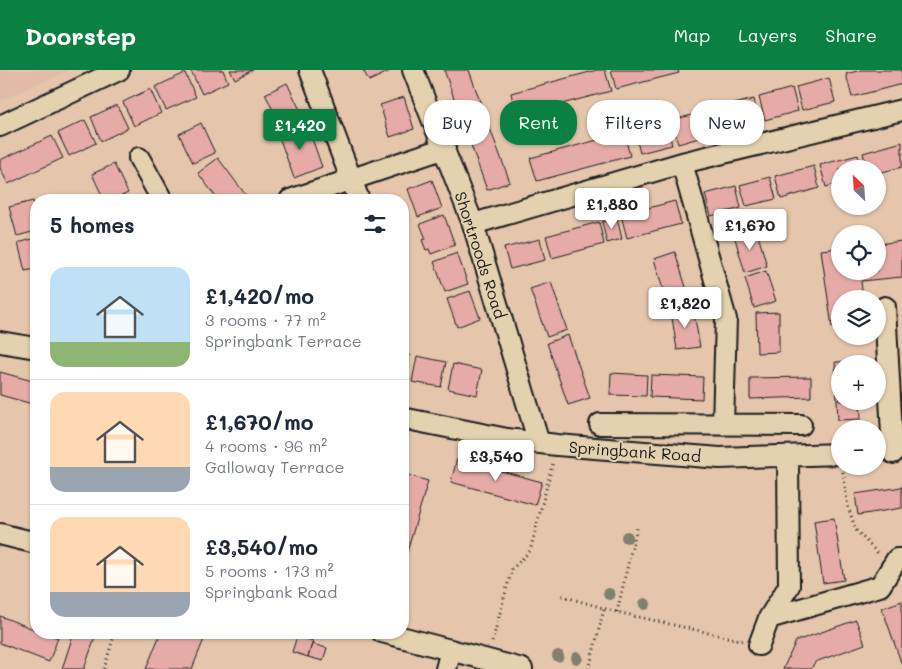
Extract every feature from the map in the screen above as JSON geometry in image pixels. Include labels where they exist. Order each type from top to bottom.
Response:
[{"type":"street","points":[[0,126],[119,70]]},
{"type":"street","points":[[310,70],[356,194]]},
{"type":"street","name":"Shortroods Road","points":[[413,70],[445,148],[473,224],[548,444]]},
{"type":"street","points":[[473,224],[682,163],[902,110]]},
{"type":"street","points":[[307,194],[445,148]]},
{"type":"street","points":[[139,158],[159,194]]},
{"type":"street","points":[[682,163],[726,319],[724,425]]},
{"type":"street","points":[[886,312],[895,362],[891,453]]},
{"type":"street","points":[[0,342],[30,347]]},
{"type":"street","name":"Springbank Road","points":[[409,419],[507,439],[548,444],[720,458],[831,454]]},
{"type":"street","points":[[600,424],[801,425]]},
{"type":"street","points":[[759,645],[770,618],[789,586],[788,456]]},
{"type":"street","points":[[0,534],[30,542]]},
{"type":"street","points":[[770,618],[880,586],[897,563]]},
{"type":"street","points":[[398,639],[448,660],[487,660],[522,669]]},
{"type":"path","points":[[487,660],[512,569],[530,551],[548,444]]},
{"type":"path","points":[[843,475],[848,507],[856,530],[897,563]]},
{"type":"path","points":[[618,612],[638,525]]},
{"type":"path","points":[[562,596],[604,609],[759,645]]},
{"type":"path","points":[[589,669],[604,609]]},
{"type":"path","points":[[104,669],[113,639]]},
{"type":"shaded area","points":[[0,70],[70,70],[0,101]]},
{"type":"building","points":[[223,70],[228,82],[202,94],[191,71]]},
{"type":"building","points":[[230,70],[253,70],[235,79]]},
{"type":"building","points":[[363,70],[390,70],[390,71],[369,81]]},
{"type":"building","points":[[444,70],[469,70],[480,100],[455,100]]},
{"type":"building","points":[[597,70],[605,70],[611,91],[577,100],[513,100],[511,93]]},
{"type":"building","points":[[611,70],[678,70],[679,73],[616,89]]},
{"type":"building","points":[[861,70],[902,70],[902,84],[852,97],[846,74]]},
{"type":"building","points":[[185,73],[196,97],[166,110],[155,87]]},
{"type":"building","points":[[829,78],[835,102],[802,110],[796,87]]},
{"type":"building","points":[[287,83],[301,112],[279,122],[265,94]]},
{"type":"building","points":[[792,88],[798,111],[765,120],[764,100],[760,100],[759,97]]},
{"type":"building","points":[[150,89],[161,113],[134,126],[123,102]]},
{"type":"building","points":[[404,97],[414,129],[390,137],[380,105]]},
{"type":"building","points":[[117,105],[128,128],[101,141],[91,117]]},
{"type":"building","points":[[690,116],[690,141],[680,143],[680,118]]},
{"type":"building","points":[[85,120],[96,143],[69,156],[58,133]]},
{"type":"building","points":[[201,123],[215,153],[193,163],[179,134]]},
{"type":"building","points":[[307,124],[322,167],[294,178],[278,134]]},
{"type":"building","points":[[490,128],[510,182],[487,190],[471,145],[490,145]]},
{"type":"building","points":[[52,136],[63,158],[8,184],[0,168],[0,160]]},
{"type":"building","points":[[902,142],[902,167],[886,171],[886,160],[865,160],[863,153]]},
{"type":"building","points":[[587,143],[587,145],[627,145],[630,156],[537,181],[530,158]]},
{"type":"building","points":[[638,145],[672,145],[640,153]]},
{"type":"building","points":[[858,155],[859,160],[839,160]]},
{"type":"building","points":[[218,158],[245,194],[214,194],[198,173]]},
{"type":"building","points":[[831,162],[831,186],[826,187],[820,165]]},
{"type":"building","points":[[114,164],[128,193],[101,194],[92,174]]},
{"type":"building","points":[[814,166],[819,188],[781,199],[775,176]]},
{"type":"building","points":[[770,177],[776,199],[746,206],[740,185]]},
{"type":"building","points":[[432,180],[442,208],[418,217],[408,189]]},
{"type":"building","points":[[736,186],[741,208],[711,216],[705,194]]},
{"type":"building","points":[[675,201],[681,224],[627,238],[621,215]]},
{"type":"building","points":[[30,202],[30,233],[17,236],[9,207]]},
{"type":"building","points":[[444,215],[455,245],[431,254],[429,249],[426,250],[422,240],[426,239],[420,224]]},
{"type":"building","points":[[617,218],[622,239],[607,243],[602,222]]},
{"type":"building","points":[[599,222],[604,244],[552,258],[546,236]]},
{"type":"building","points":[[756,228],[767,266],[745,273],[734,235]]},
{"type":"building","points":[[540,239],[545,260],[510,269],[504,248]]},
{"type":"building","points":[[30,240],[30,270],[25,271],[18,243]]},
{"type":"building","points":[[902,241],[902,277],[886,279],[886,243]]},
{"type":"building","points":[[831,249],[831,280],[871,280],[861,281],[862,290],[831,290],[831,320],[821,250]]},
{"type":"building","points":[[675,252],[690,300],[668,306],[654,259]]},
{"type":"building","points":[[457,253],[468,284],[445,292],[434,262]]},
{"type":"building","points":[[766,271],[776,301],[754,308],[745,278]]},
{"type":"building","points":[[551,282],[567,330],[547,337],[530,289]]},
{"type":"building","points":[[470,291],[480,318],[457,327],[447,299]]},
{"type":"building","points":[[693,307],[700,347],[677,350],[671,311]]},
{"type":"building","points":[[779,312],[779,352],[757,353],[756,313]]},
{"type":"building","points":[[568,335],[590,398],[568,405],[547,343]]},
{"type":"building","points":[[417,356],[446,362],[441,387],[412,382]]},
{"type":"building","points":[[453,364],[482,370],[477,395],[448,389]]},
{"type":"building","points":[[0,372],[30,380],[30,403],[0,395]]},
{"type":"building","points":[[611,373],[647,375],[646,396],[610,395]]},
{"type":"building","points":[[651,375],[703,377],[702,399],[650,397]]},
{"type":"building","points":[[811,377],[811,397],[750,399],[750,378]]},
{"type":"building","points":[[837,410],[860,410],[861,419],[838,420]]},
{"type":"building","points":[[457,459],[542,482],[535,505],[451,482]]},
{"type":"building","points":[[409,475],[428,481],[409,545]]},
{"type":"building","points":[[902,487],[902,508],[858,515],[855,494]]},
{"type":"building","points":[[834,518],[844,580],[823,583],[814,521]]},
{"type":"building","points":[[902,601],[902,665],[882,608]]},
{"type":"building","points":[[0,616],[30,628],[30,639],[58,639],[49,662],[0,643]]},
{"type":"building","points":[[856,620],[865,644],[815,662],[811,669],[783,669],[796,641]]},
{"type":"building","points":[[72,639],[95,639],[84,669],[62,669]]},
{"type":"building","points":[[158,639],[204,639],[192,669],[146,669]]},
{"type":"building","points":[[296,639],[313,641],[308,657],[292,652]]},
{"type":"building","points":[[312,644],[327,648],[323,661],[308,657]]}]
